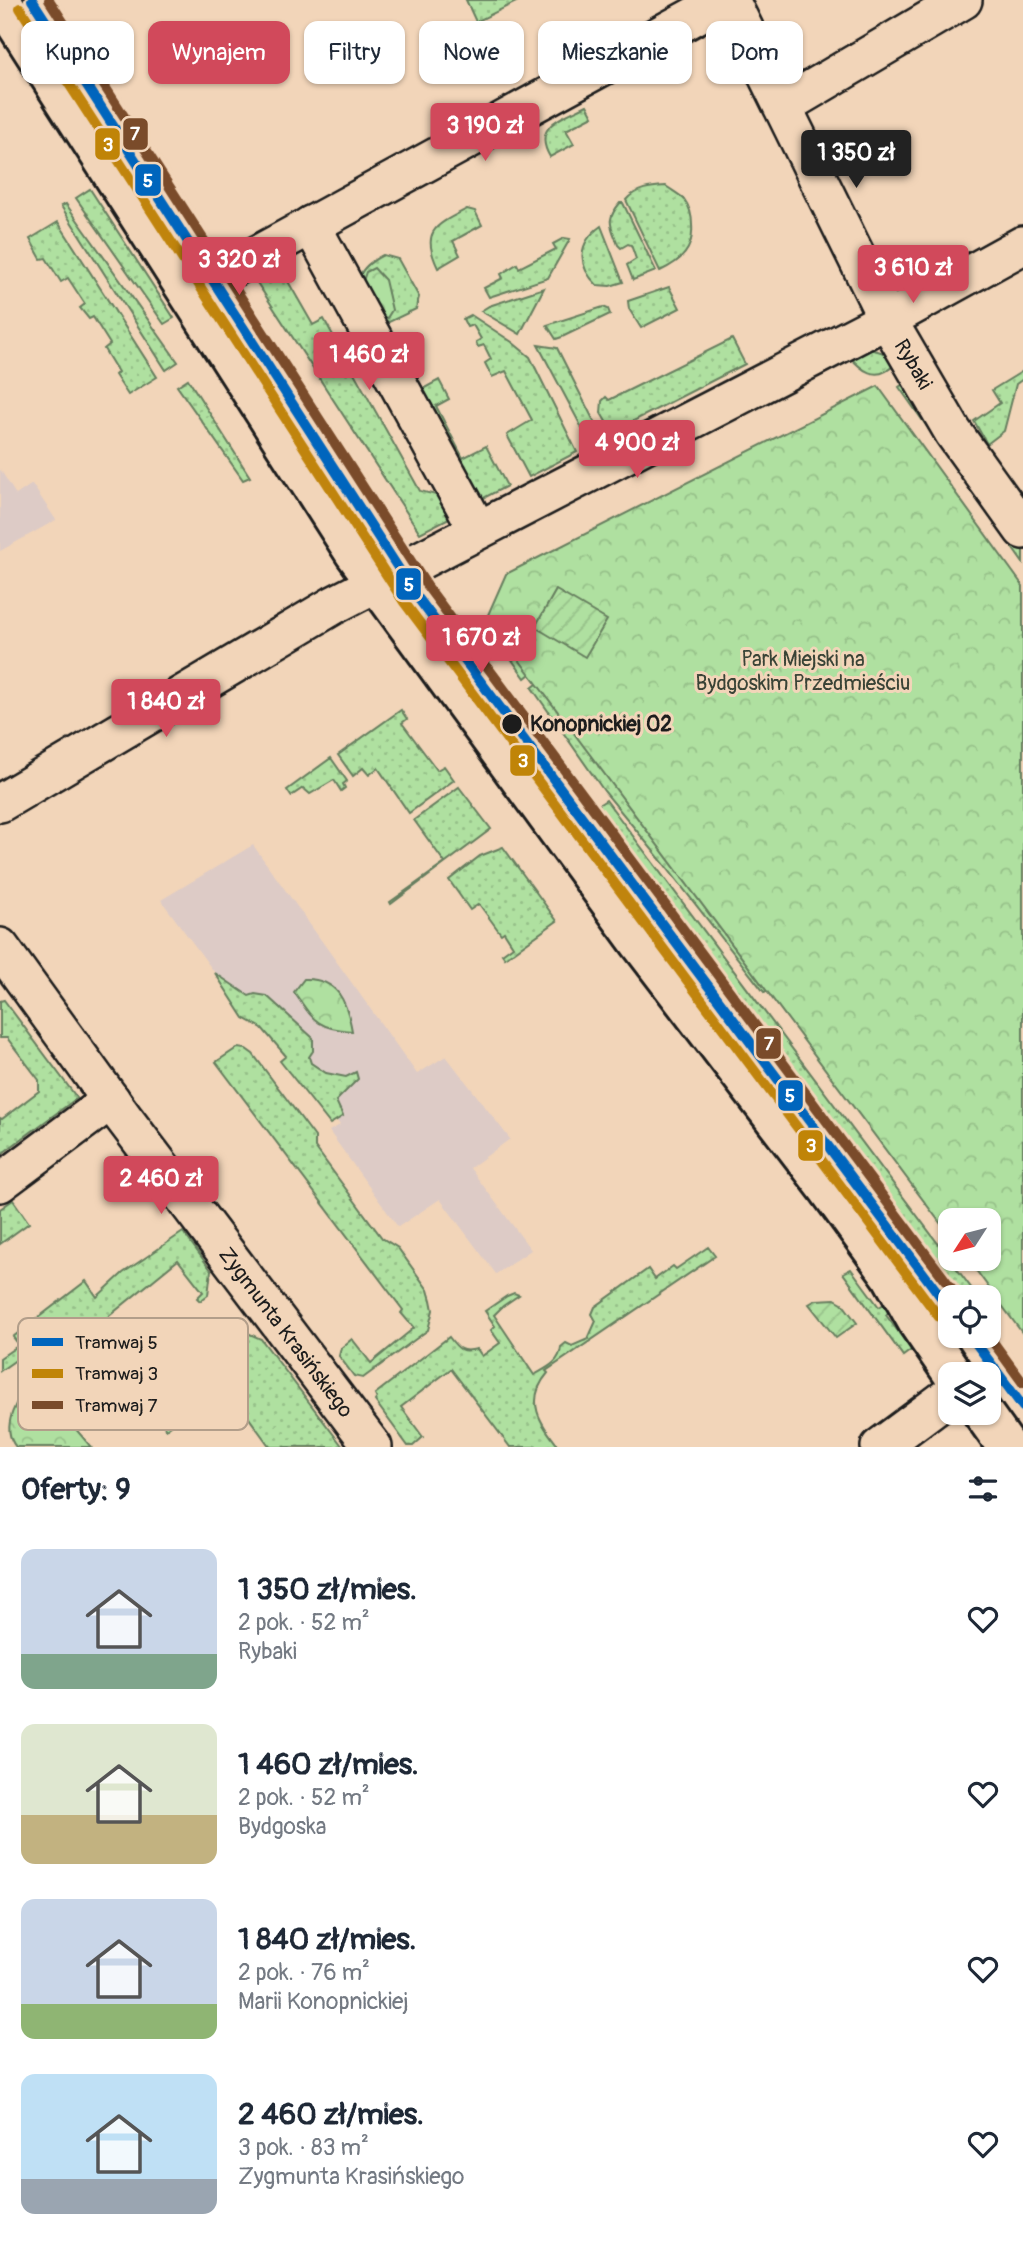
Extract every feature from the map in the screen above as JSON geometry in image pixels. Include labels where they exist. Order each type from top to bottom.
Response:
[{"type":"street","points":[[1,0],[346,540],[640,943],[891,1275],[918,1323],[945,1362]]},
{"type":"street","points":[[189,292],[724,0]]},
{"type":"street","name":"Rybaki","points":[[730,0],[887,319],[953,432],[1023,530]]},
{"type":"street","points":[[783,106],[962,0]]},
{"type":"street","points":[[311,225],[478,530]]},
{"type":"street","points":[[0,803],[302,624],[377,583],[887,319],[1023,245]]},
{"type":"street","name":"Zygmunta Krasińskiego","points":[[0,947],[111,1101],[373,1447]]},
{"type":"street","points":[[0,1183],[111,1101]]},
{"type":"street","points":[[880,1447],[938,1404]]},
{"type":"street","points":[[991,1425],[1007,1447]]},
{"type":"shaded area","points":[[0,469],[16,495],[32,484],[56,520],[0,551]]},
{"type":"shaded area","points":[[253,845],[417,1074],[446,1056],[510,1139],[470,1168],[531,1250],[496,1274],[440,1199],[398,1227],[329,1131],[340,1125],[257,1011],[244,1018],[215,973],[161,900]]},
{"type":"green space","points":[[466,0],[520,0],[478,21],[476,21]]},
{"type":"green space","points":[[587,105],[593,116],[566,130],[574,144],[550,157],[545,146],[547,130],[560,118]]},
{"type":"green space","points":[[666,186],[682,197],[688,205],[692,218],[692,234],[685,254],[660,271],[626,200],[639,191]]},
{"type":"green space","points":[[90,189],[174,318],[164,324],[76,198]]},
{"type":"green space","points":[[620,203],[623,203],[656,271],[633,280],[627,265],[636,259],[631,245],[621,248],[618,245],[611,223],[612,214]]},
{"type":"green space","points":[[66,204],[178,362],[166,370],[61,206]]},
{"type":"green space","points":[[467,209],[475,211],[482,225],[453,241],[460,255],[438,268],[431,237],[439,225]]},
{"type":"green space","points":[[58,222],[157,377],[128,395],[115,375],[118,372],[104,349],[110,344],[93,317],[89,319],[80,308],[85,304],[68,278],[61,282],[46,258],[41,259],[30,239]]},
{"type":"green space","points":[[601,226],[623,282],[610,286],[597,285],[590,278],[583,262],[582,255],[587,240]]},
{"type":"green space","points":[[564,238],[570,239],[548,278],[489,297],[484,288],[503,278],[501,274],[517,264],[519,268],[556,249],[553,244]]},
{"type":"green space","points":[[383,255],[398,259],[419,297],[416,309],[389,322],[372,316],[362,297],[359,282],[364,268]]},
{"type":"green space","points":[[278,264],[313,325],[324,319],[420,491],[440,496],[451,517],[420,533],[254,278]]},
{"type":"green space","points":[[374,268],[385,280],[392,310],[387,318],[377,315],[361,287],[366,272]]},
{"type":"green space","points":[[669,287],[680,308],[641,328],[629,309],[628,301]]},
{"type":"green space","points":[[544,288],[520,334],[481,311],[489,306]]},
{"type":"green space","points":[[603,307],[608,309],[610,314],[556,339],[547,325]]},
{"type":"green space","points":[[471,315],[530,357],[577,452],[529,477],[507,435],[532,420],[506,371],[492,377],[485,363],[491,359],[484,345],[478,347],[476,342],[481,339],[473,325],[467,327],[463,319]]},
{"type":"green space","points":[[732,339],[745,364],[612,432],[601,413],[602,401],[606,397],[609,400]]},
{"type":"green space","points":[[538,345],[557,348],[603,439],[591,445]]},
{"type":"green space","points":[[864,349],[882,352],[895,364],[881,373],[869,372],[857,365],[846,353]]},
{"type":"green space","points":[[1023,371],[1023,379],[1016,384],[1004,431],[987,444],[974,421],[1000,403],[992,390]]},
{"type":"green space","points":[[188,379],[250,477],[243,480],[177,386]]},
{"type":"green space","points":[[439,380],[449,399],[436,406],[463,458],[486,446],[507,486],[474,503],[419,391]]},
{"type":"green space","points":[[906,382],[1023,549],[1023,563],[899,387]]},
{"type":"green space","name":"Park Miejski na Bydgoskim Przedmieściu","points":[[878,386],[1023,586],[1023,1334],[1001,1304],[1001,1285],[987,1285],[977,1271],[1001,1271],[1001,1208],[938,1208],[938,1220],[487,617],[506,574]]},
{"type":"green space","points":[[556,590],[607,620],[585,657],[535,627]]},
{"type":"green space","points":[[491,620],[550,658],[525,678],[485,622]]},
{"type":"green space","points":[[556,669],[783,986],[764,992],[604,791],[532,688]]},
{"type":"green space","points":[[401,710],[407,719],[402,723],[437,770],[444,766],[454,780],[409,813],[378,768],[369,775],[363,768],[353,776],[338,755]]},
{"type":"green space","points":[[523,748],[576,820],[606,800],[938,1244],[938,1271],[959,1271],[969,1285],[938,1285],[938,1325],[512,757]]},
{"type":"green space","points":[[331,758],[347,781],[343,784],[345,788],[341,791],[334,780],[310,794],[303,788],[291,796],[287,790]]},
{"type":"green space","points":[[459,787],[491,829],[391,904],[390,902],[445,863],[414,820]]},
{"type":"green space","points":[[503,847],[557,921],[505,958],[502,954],[513,946],[504,932],[501,934],[479,904],[470,910],[449,880],[480,856]]},
{"type":"green space","points":[[215,973],[249,996],[267,996],[313,1038],[313,1051],[309,1057],[311,1063],[326,1073],[346,1077],[356,1072],[358,1079],[336,1101],[343,1116],[330,1124],[280,1061],[286,1056],[262,1028],[244,1018]]},
{"type":"green space","points":[[304,979],[316,980],[333,987],[344,1002],[352,1031],[330,1028],[311,1016],[294,992]]},
{"type":"green space","points":[[4,1000],[77,1098],[0,1155],[0,1118],[39,1091],[39,1080],[7,1038],[0,1038],[0,1001]]},
{"type":"green space","points":[[237,1048],[246,1049],[253,1054],[315,1137],[315,1147],[382,1238],[398,1248],[428,1290],[433,1310],[428,1330],[363,1378],[354,1376],[339,1356],[341,1348],[352,1339],[371,1363],[414,1328],[216,1062]]},
{"type":"green space","points":[[13,1200],[29,1223],[0,1244],[0,1209]]},
{"type":"green space","points":[[183,1232],[211,1270],[208,1295],[200,1301],[197,1298],[203,1292],[178,1260],[107,1318],[38,1318],[86,1281],[97,1297],[123,1273]]},
{"type":"green space","points":[[708,1247],[715,1256],[546,1371],[548,1373],[537,1393],[537,1412],[559,1447],[510,1447],[451,1369],[401,1407],[423,1437],[413,1446],[408,1446],[375,1401],[375,1394],[449,1337],[460,1349],[477,1349],[482,1356],[500,1343],[491,1330],[495,1326],[485,1311],[514,1293],[519,1295],[494,1315],[534,1375],[555,1361],[561,1347],[566,1343],[572,1346],[588,1339],[596,1321],[592,1314],[595,1307],[648,1269],[655,1279],[673,1266],[676,1269]]},
{"type":"green space","points":[[851,1269],[879,1307],[889,1301],[893,1307],[886,1315],[908,1345],[914,1348],[903,1356],[843,1273]]},
{"type":"green space","points":[[835,1299],[842,1303],[857,1323],[836,1338],[809,1304],[816,1300]]},
{"type":"green space","points":[[248,1333],[261,1339],[343,1447],[270,1447],[248,1417]]},
{"type":"green space","points":[[18,1346],[18,1358],[0,1371],[0,1358]]},
{"type":"green space","points":[[18,1400],[18,1430],[77,1430],[91,1447],[16,1447],[11,1439],[10,1422]]},
{"type":"tram line","name":"5","points":[[32,0],[415,594],[938,1293]]},
{"type":"tram line","name":"7","points":[[49,0],[427,586],[949,1285]]},
{"type":"tram line","name":"3","points":[[20,8],[404,602],[938,1316]]},
{"type":"tram line","name":"5","points":[[980,1348],[1023,1407]]},
{"type":"tram line","name":"7","points":[[997,1348],[1023,1383]]},
{"type":"place","name":"Konopnickiej 02","points":[[512,724]]}]
